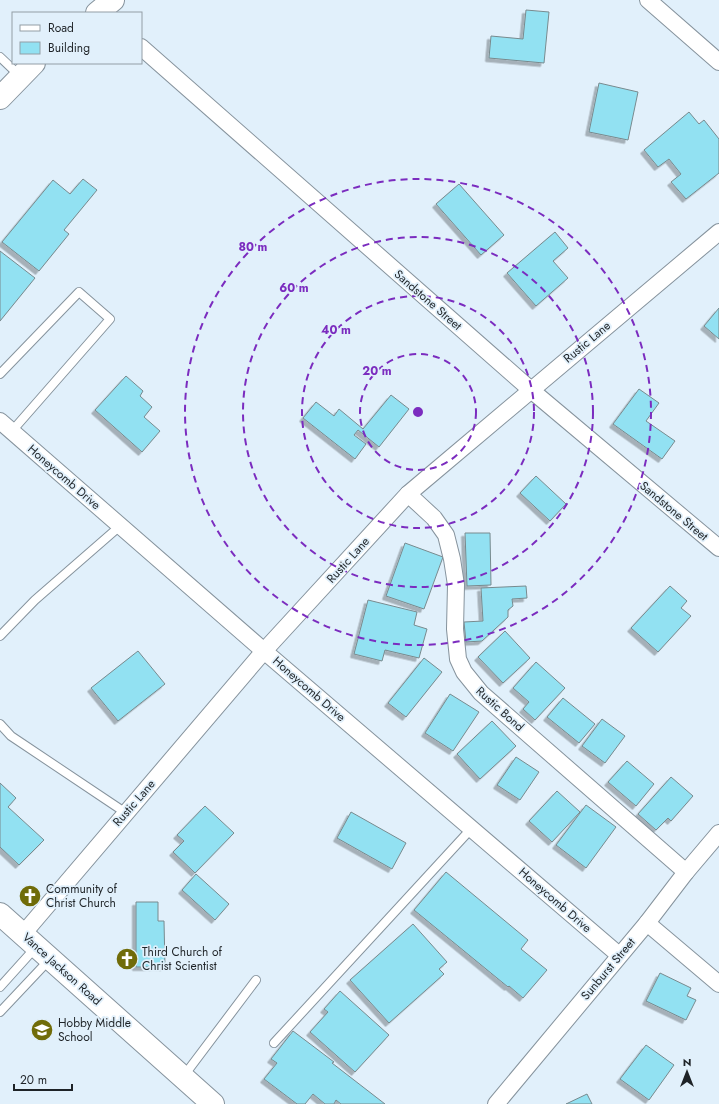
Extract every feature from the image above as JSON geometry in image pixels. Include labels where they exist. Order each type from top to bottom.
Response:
[{"type":"main road","points":[[0,98],[28,70]]},
{"type":"main road","name":"Vance Jackson Road","points":[[0,914],[213,1104]]},
{"type":"street","points":[[648,0],[719,62]]},
{"type":"street","name":"Sandstone Street","points":[[142,48],[531,390],[719,548]]},
{"type":"street","name":"Rustic Lane","points":[[37,946],[126,813],[264,651],[408,494],[719,232]]},
{"type":"street","name":"Honeycomb Drive","points":[[0,421],[264,651],[619,955]]},
{"type":"street","name":"Rustic Bond","points":[[408,494],[434,518],[446,535],[452,558],[456,585],[455,629],[458,658],[464,672],[481,693],[686,872]]},
{"type":"street","name":"Sunburst Street","points":[[496,1104],[647,923],[686,872],[719,833]]},
{"type":"street","points":[[647,923],[719,984]]},
{"type":"lane","points":[[0,57],[12,63]]},
{"type":"lane","points":[[15,64],[28,70]]},
{"type":"lane","points":[[0,374],[79,292],[110,318],[12,431]]},
{"type":"lane","points":[[0,636],[35,600],[120,526]]},
{"type":"lane","points":[[0,724],[11,736],[126,813]]},
{"type":"lane","points":[[274,1043],[471,828]]},
{"type":"lane","points":[[0,987],[37,946]]},
{"type":"lane","points":[[0,1012],[37,946]]},
{"type":"lane","points":[[183,1077],[256,980]]},
{"type":"building","points":[[526,10],[549,12],[544,63],[489,58],[491,36],[523,39]]},
{"type":"building","points":[[599,83],[638,92],[628,140],[589,132]]},
{"type":"building","points":[[689,112],[699,124],[704,120],[719,139],[719,173],[686,199],[671,182],[681,174],[669,159],[658,167],[644,150]]},
{"type":"building","points":[[83,179],[97,190],[64,230],[69,234],[39,271],[2,242],[53,180],[70,194]]},
{"type":"building","points":[[459,184],[504,235],[481,255],[436,204]]},
{"type":"building","points":[[555,232],[568,248],[553,261],[568,278],[536,306],[507,273]]},
{"type":"building","points":[[0,251],[35,278],[0,321]]},
{"type":"building","points":[[719,308],[719,339],[704,326]]},
{"type":"building","points":[[126,376],[143,391],[140,396],[152,407],[144,417],[160,431],[142,452],[95,410]]},
{"type":"building","points":[[639,389],[659,403],[646,421],[675,441],[662,459],[613,424]]},
{"type":"building","points":[[391,395],[409,409],[379,447],[358,430],[354,435],[366,444],[355,459],[303,418],[316,402],[334,416],[339,409],[363,429]]},
{"type":"building","points":[[536,476],[566,504],[550,521],[520,493]]},
{"type":"building","points":[[465,533],[490,533],[491,585],[467,586]]},
{"type":"building","points":[[405,543],[443,557],[424,609],[386,596]]},
{"type":"building","points":[[526,586],[527,598],[512,599],[513,606],[508,610],[508,617],[482,641],[466,642],[464,622],[483,621],[481,588]]},
{"type":"building","points":[[670,586],[687,601],[681,608],[691,616],[658,652],[631,628]]},
{"type":"building","points":[[368,600],[417,612],[414,625],[427,629],[419,658],[385,650],[382,661],[354,654]]},
{"type":"building","points":[[505,631],[530,658],[503,683],[478,657]]},
{"type":"building","points":[[138,651],[165,684],[118,721],[91,688]]},
{"type":"building","points":[[424,658],[442,672],[406,717],[388,703]]},
{"type":"building","points":[[536,662],[565,688],[535,720],[523,709],[529,702],[513,688]]},
{"type":"building","points":[[450,694],[479,712],[453,751],[425,733]]},
{"type":"building","points":[[563,698],[595,724],[579,743],[547,717]]},
{"type":"building","points":[[602,719],[625,736],[605,763],[582,746]]},
{"type":"building","points":[[492,721],[516,746],[480,779],[457,754]]},
{"type":"building","points":[[516,757],[539,772],[520,800],[497,785]]},
{"type":"building","points":[[627,761],[654,784],[636,806],[608,782]]},
{"type":"building","points":[[671,777],[693,796],[671,821],[668,818],[656,830],[638,814]]},
{"type":"building","points":[[0,783],[16,798],[8,807],[44,840],[19,865],[0,847]]},
{"type":"building","points":[[557,791],[580,812],[552,842],[529,821]]},
{"type":"building","points":[[586,805],[616,827],[586,868],[556,845]]},
{"type":"building","points":[[205,806],[234,833],[195,873],[173,852],[184,841],[177,835]]},
{"type":"building","points":[[351,812],[406,843],[392,869],[337,838]]},
{"type":"building","points":[[446,872],[528,940],[521,949],[547,970],[523,998],[414,910]]},
{"type":"building","points":[[196,874],[229,904],[215,920],[182,890]]},
{"type":"building","points":[[136,902],[158,902],[158,921],[164,921],[165,967],[136,967]]},
{"type":"building","points":[[413,924],[447,962],[439,969],[444,974],[389,1023],[350,980]]},
{"type":"building","points":[[660,973],[691,988],[687,996],[696,1000],[686,1020],[646,1001]]},
{"type":"building","points":[[340,991],[389,1035],[355,1072],[310,1032],[328,1012],[324,1009]]},
{"type":"building","points":[[293,1031],[334,1062],[332,1063],[385,1104],[341,1104],[336,1100],[334,1104],[325,1104],[313,1094],[305,1104],[297,1104],[264,1079],[277,1063],[271,1059]]},
{"type":"building","points":[[646,1045],[674,1065],[649,1100],[620,1079]]},
{"type":"building","points":[[587,1094],[592,1104],[566,1104]]},
{"type":"place","name":"Community of Christ Church","points":[[30,896]]},
{"type":"place","name":"Third Church of Christ Scientist","points":[[127,959]]},
{"type":"place","name":"Hobby Middle School","points":[[42,1030]]}]
